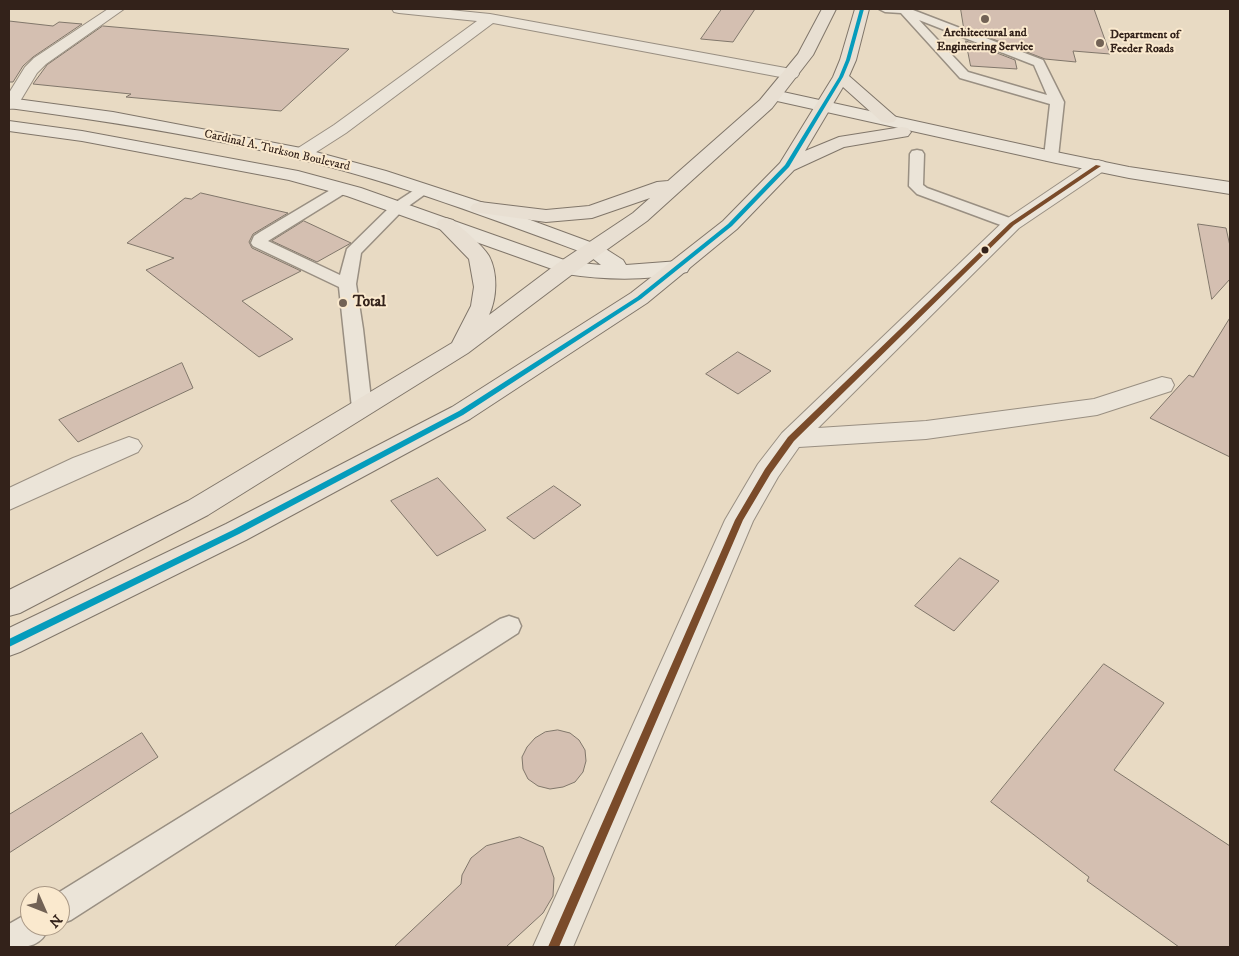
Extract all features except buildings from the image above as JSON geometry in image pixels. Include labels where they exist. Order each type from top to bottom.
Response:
[{"type":"highway","points":[[9,604],[198,508],[362,408],[460,348],[566,268],[640,218],[770,100],[805,55],[829,9]]},
{"type":"highway","points":[[9,643],[236,532],[461,413],[639,298],[730,225],[787,166],[841,77],[848,60],[862,9]]},
{"type":"highway","points":[[841,77],[888,118]]},
{"type":"highway","points":[[787,166],[839,142],[902,132]]},
{"type":"highway","points":[[480,208],[546,216],[592,212],[627,201],[680,180]]},
{"type":"highway","points":[[446,224],[479,257],[486,287],[482,306],[460,348]]},
{"type":"street","points":[[9,104],[31,70],[40,61],[117,9]]},
{"type":"street","points":[[399,9],[490,18],[791,74]]},
{"type":"street","points":[[302,154],[340,129],[490,18],[508,9]]},
{"type":"street","points":[[770,100],[821,110],[902,132],[924,136],[945,134]]},
{"type":"street","name":"Cardinal A. Turkson Boulevard","points":[[9,104],[113,117],[302,154],[424,190],[480,208],[594,250],[609,259],[622,272],[639,298]]},
{"type":"street","points":[[821,110],[888,118],[945,134],[1051,157],[1230,188]]},
{"type":"street","points":[[82,136],[113,117]]},
{"type":"street","name":"Cardinal A. Turkson Boulevard","points":[[9,126],[82,136],[291,175],[342,189],[446,224],[566,268],[597,273],[679,267]]},
{"type":"street","points":[[553,947],[739,520],[768,471],[791,439],[1012,224],[1098,166]]},
{"type":"street","points":[[791,439],[926,430],[1097,407],[1162,384]]},
{"type":"street","points":[[9,500],[83,465],[129,446]]},
{"type":"lane","points":[[885,9],[904,10],[1039,63],[1057,102],[1051,157]]},
{"type":"lane","points":[[904,10],[964,76],[1057,102]]},
{"type":"lane","points":[[917,154],[916,186],[922,191],[1012,224]]},
{"type":"lane","points":[[342,189],[266,235],[260,239],[259,243],[347,284]]},
{"type":"lane","points":[[362,408],[354,329],[347,284],[353,252],[398,208],[424,190]]},
{"type":"lane","points":[[70,904],[509,626]]},
{"type":"lane","points":[[9,942],[20,935]]},
{"type":"transit line","points":[[9,643],[236,532],[461,413],[639,298],[730,225],[787,166],[841,77],[848,60],[862,9]]},
{"type":"transit line","points":[[553,947],[739,520],[768,471],[791,439],[1012,224],[1098,166]]},
{"type":"place","name":"Architectural and Engineering Service","points":[[985,19]]},
{"type":"place","name":"Department of Feeder Roads","points":[[1100,43]]},
{"type":"place","name":"Total","points":[[343,303]]}]
